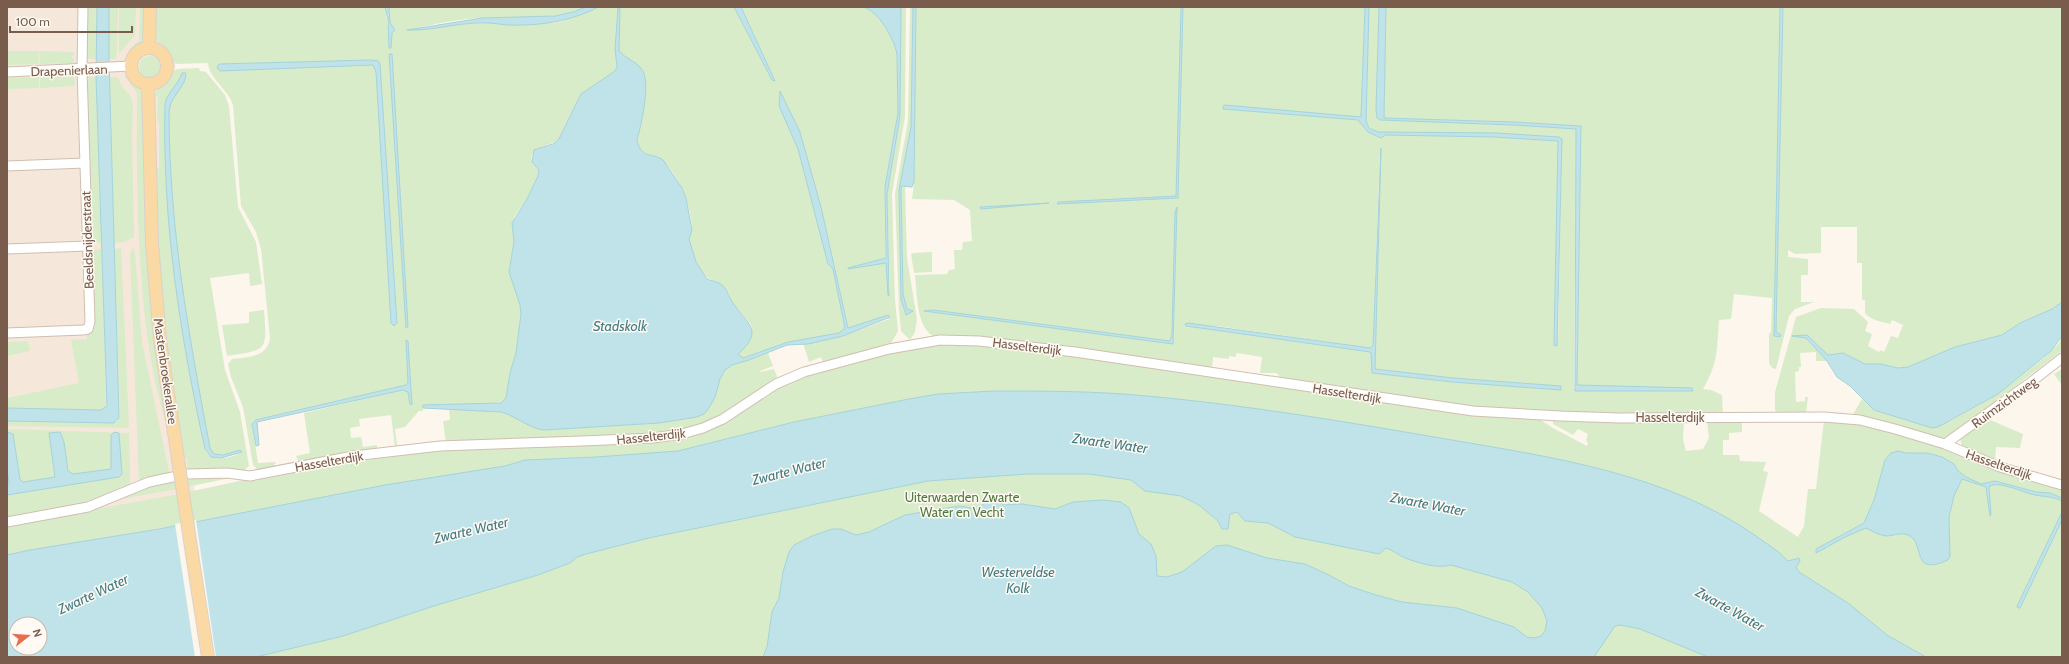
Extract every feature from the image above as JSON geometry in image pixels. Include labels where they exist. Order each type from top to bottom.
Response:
[{"type":"main road","points":[[149,48],[150,7]]},
{"type":"main road","points":[[149,48],[162,54],[166,66],[162,78],[148,84],[138,80],[132,72],[131,66],[134,56],[143,49],[149,48]]},
{"type":"main road","name":"Mastenbroekerallee","points":[[148,84],[152,243],[160,340],[208,657]]},
{"type":"street","name":"Beeldsnijderstraat","points":[[7,334],[88,329],[90,322],[82,70],[83,7]]},
{"type":"street","name":"Drapenierlaan","points":[[7,72],[82,70],[131,66]]},
{"type":"street","points":[[7,166],[85,163]]},
{"type":"street","points":[[7,249],[88,246]]},
{"type":"street","name":"Hasselterdijk","points":[[7,522],[88,508],[149,482],[187,474],[227,473],[250,476],[354,456],[440,446],[626,439],[686,433],[704,428],[723,419],[776,384],[804,372],[911,344],[948,339],[1075,352],[1473,410],[1585,417],[1837,418],[1872,423],[1946,444],[2000,467],[2062,485]]},
{"type":"street","name":"Ruimzichtweg","points":[[1946,444],[2030,384],[2062,358]]},
{"type":"shaded area","points":[[7,7],[179,7],[175,73],[172,281],[196,503],[222,657],[7,657]]},
{"type":"green space","points":[[88,7],[97,7],[96,59],[87,59]]},
{"type":"green space","points":[[109,7],[118,7],[117,53],[115,59],[109,59]]},
{"type":"green space","points":[[119,7],[136,7],[135,35],[119,54]]},
{"type":"green space","points":[[140,7],[146,7],[145,31],[141,46],[132,57],[124,61],[129,50],[139,40]]},
{"type":"green space","points":[[155,7],[385,7],[391,47],[392,33],[395,29],[390,23],[389,7],[586,7],[561,15],[464,19],[409,30],[476,23],[497,23],[505,25],[552,23],[563,21],[598,7],[734,7],[772,80],[775,81],[741,7],[870,8],[889,32],[897,54],[898,113],[885,187],[885,259],[890,295],[887,194],[900,116],[901,7],[906,7],[905,116],[892,194],[895,300],[898,331],[889,347],[823,363],[821,357],[809,362],[803,343],[843,336],[889,319],[888,315],[848,328],[821,207],[800,132],[780,91],[779,106],[798,149],[828,264],[833,269],[845,328],[839,333],[788,342],[743,358],[738,354],[752,327],[732,302],[727,291],[706,276],[699,268],[691,250],[689,241],[692,229],[689,208],[684,192],[676,178],[667,165],[657,157],[645,153],[639,146],[637,140],[645,103],[646,82],[641,68],[619,51],[619,8],[615,49],[617,67],[615,71],[581,94],[559,139],[540,148],[533,155],[531,159],[533,165],[539,172],[538,176],[527,199],[514,217],[514,242],[509,272],[520,305],[521,314],[516,353],[504,402],[471,405],[423,405],[423,411],[419,411],[405,427],[395,429],[397,445],[395,447],[391,415],[359,419],[360,426],[350,428],[351,438],[361,437],[363,447],[377,445],[377,450],[299,462],[296,456],[310,453],[304,413],[403,390],[408,392],[410,404],[412,405],[407,340],[408,383],[406,385],[253,420],[252,424],[258,463],[276,462],[273,468],[258,470],[253,465],[243,407],[231,377],[228,364],[232,359],[250,357],[261,353],[268,345],[270,338],[261,249],[256,232],[241,206],[233,105],[231,99],[209,69],[208,63],[177,64],[170,60],[156,39]],"holes":[[[370,60],[380,64],[397,323],[392,325],[376,72],[373,65],[218,70],[218,65],[220,64]]]},
{"type":"green space","points":[[910,7],[913,7],[911,127],[899,190],[901,299],[905,313],[908,310],[903,294],[901,189],[905,186],[907,258],[917,319],[915,332],[910,340],[901,331],[895,194],[908,121]]},
{"type":"green space","points":[[916,7],[1181,7],[1176,196],[1057,203],[1178,198],[1183,7],[1365,7],[1361,117],[1223,109],[1358,120],[1368,132],[1381,138],[1386,135],[1494,137],[1558,141],[1558,345],[1562,139],[1378,132],[1371,128],[1366,123],[1365,118],[1369,7],[1379,7],[1376,110],[1377,118],[1380,120],[1576,129],[1574,389],[1693,389],[1577,386],[1581,126],[1513,122],[1384,118],[1386,7],[1780,7],[1774,336],[1778,334],[1776,332],[1783,7],[2062,7],[2062,302],[2052,309],[2020,323],[2002,335],[1955,347],[1908,367],[1898,368],[1881,364],[1865,364],[1843,353],[1828,355],[1807,335],[1793,336],[1806,338],[1827,361],[1816,361],[1816,352],[1800,353],[1801,367],[1799,367],[1799,371],[1795,372],[1796,402],[1805,401],[1805,397],[1808,397],[1806,413],[1778,413],[1775,410],[1775,392],[1796,317],[1821,308],[1854,309],[1868,322],[1865,331],[1872,334],[1868,346],[1879,352],[1880,350],[1884,352],[1891,336],[1898,338],[1903,325],[1892,320],[1890,324],[1877,320],[1871,318],[1865,313],[1865,300],[1862,300],[1862,263],[1857,263],[1857,227],[1821,227],[1821,253],[1795,254],[1788,250],[1788,257],[1808,259],[1808,275],[1801,275],[1801,302],[1814,302],[1795,309],[1789,316],[1776,369],[1772,368],[1769,363],[1769,334],[1771,332],[1772,298],[1734,294],[1731,319],[1719,320],[1716,356],[1712,372],[1703,389],[1711,390],[1722,395],[1723,415],[1610,415],[1472,407],[1278,379],[1279,375],[1276,373],[1260,373],[1262,357],[1237,353],[1235,357],[1229,356],[1229,359],[1213,357],[1212,369],[935,337],[929,333],[921,319],[917,300],[915,275],[947,274],[949,270],[955,269],[954,250],[962,250],[963,242],[972,241],[970,210],[954,200],[912,199],[914,184]],"holes":[[[1380,149],[1375,369],[1453,378],[1561,386],[1560,390],[1452,382],[1373,373],[1370,352],[1186,326],[1217,326],[1370,348],[1373,346]],[[1177,207],[1173,344],[924,311],[933,310],[1170,341],[1172,334]]]},
{"type":"green space","points":[[7,51],[38,51],[39,64],[7,65]]},
{"type":"green space","points":[[39,51],[74,52],[72,58],[74,58],[74,63],[40,64]]},
{"type":"green space","points":[[146,56],[154,56],[161,63],[161,71],[154,78],[146,78],[139,71],[139,63]]},
{"type":"green space","points":[[199,68],[200,71],[206,72],[225,95],[229,106],[238,207],[256,242],[262,284],[250,286],[249,273],[210,278],[225,370],[240,412],[249,466],[244,470],[188,470],[187,458],[183,458],[166,349],[156,236],[156,168],[159,168],[159,125],[157,119],[158,97],[155,96],[158,87],[173,71],[178,69]],"holes":[[[182,73],[180,85],[171,101],[169,112],[172,197],[176,239],[188,323],[210,448],[214,454],[219,455],[242,452],[227,458],[211,457],[205,449],[188,364],[174,278],[166,191],[165,104],[168,96]]]},
{"type":"green space","points":[[74,74],[75,86],[40,88],[40,77],[71,76]]},
{"type":"green space","points":[[124,75],[135,81],[141,91],[143,99],[172,445],[152,368],[144,311],[138,217],[137,93]]},
{"type":"green space","points":[[39,77],[39,88],[7,89],[7,78]]},
{"type":"green space","points":[[87,77],[96,77],[102,243],[91,243],[90,238],[92,237]]},
{"type":"green space","points":[[109,77],[117,77],[124,89],[130,95],[133,105],[132,134],[134,237],[124,242],[114,243]]},
{"type":"green space","points":[[121,248],[129,426],[126,428],[7,426],[7,421],[88,423],[117,422],[120,416],[114,249]]},
{"type":"green space","points":[[133,248],[135,253],[142,342],[169,472],[139,482],[130,254]]},
{"type":"green space","points":[[102,249],[106,407],[101,410],[7,408],[7,398],[79,383],[71,340],[87,339],[87,333],[93,329],[91,254],[93,250]]},
{"type":"green space","points":[[932,252],[932,272],[914,273],[911,254]]},
{"type":"green space","points":[[264,310],[265,334],[262,346],[258,350],[227,356],[222,325],[249,323],[249,312]]},
{"type":"green space","points":[[2062,336],[2062,350],[2059,353],[1997,399],[1990,410],[1943,439],[1852,416],[1862,399],[1874,410],[1932,428],[1952,420],[1998,394],[2045,357],[2059,343]]},
{"type":"green space","points":[[28,341],[30,351],[7,356],[7,342]]},
{"type":"green space","name":"Uiterwaarden Zwarte Water en Vecht","points":[[922,344],[983,344],[1539,419],[1587,446],[1588,444],[1586,440],[1588,434],[1578,429],[1573,435],[1553,424],[1553,420],[1684,420],[1683,439],[1686,451],[1703,449],[1709,438],[1707,421],[1742,420],[1742,432],[1729,433],[1729,440],[1723,440],[1723,455],[1739,455],[1740,461],[1766,462],[1763,471],[1768,472],[1759,511],[1798,537],[1804,526],[1808,489],[1816,489],[1824,420],[1876,425],[2062,487],[2062,498],[2050,493],[2036,492],[1995,481],[1981,484],[1969,479],[1959,472],[1962,477],[1984,486],[1992,483],[2032,492],[2049,494],[2062,500],[2062,657],[218,657],[200,521],[7,555],[7,525],[174,495],[286,471],[422,451],[676,438],[792,380]],"holes":[[[1864,523],[1864,526],[1815,550]]]},
{"type":"green space","points":[[768,353],[773,366],[760,372],[774,369],[779,381],[705,425],[664,434],[446,443],[443,421],[450,420],[449,410],[480,410],[503,413],[515,416],[535,428],[544,430],[659,423],[697,417],[715,397],[720,379],[725,370],[733,364]]},
{"type":"green space","points":[[2062,369],[2062,385],[2054,374]]},
{"type":"green space","points":[[1988,419],[2023,434],[2020,448],[1996,447],[1995,461],[1962,446],[1960,438]]},
{"type":"green space","points":[[7,429],[129,433],[130,484],[86,504],[7,520],[7,495],[121,475],[111,435],[111,469],[73,474],[68,471],[64,442],[49,433],[55,477],[23,482],[20,479],[13,434],[7,432]]},
{"type":"green space","points":[[202,476],[240,476],[104,502],[168,480]]},
{"type":"water","points":[[97,7],[109,7],[109,59],[119,418],[114,423],[7,421],[7,408],[101,410],[107,406],[96,77]]},
{"type":"water","points":[[385,7],[389,7],[390,23],[395,30],[392,33],[391,48],[389,48],[388,19]]},
{"type":"water","points":[[586,7],[598,7],[565,20],[542,24],[507,25],[480,23],[407,30],[482,18],[555,16]]},
{"type":"water","points":[[734,7],[741,7],[775,81],[772,80]]},
{"type":"water","points":[[863,7],[901,7],[900,116],[887,194],[889,296],[886,263],[848,269],[886,258],[885,187],[898,113],[897,54],[893,41],[880,19],[869,9]]},
{"type":"water","points":[[913,7],[916,7],[914,182],[912,187],[902,186],[901,189],[903,294],[907,309],[913,311],[906,315],[901,299],[899,190],[911,127]]},
{"type":"water","points":[[1181,7],[1183,7],[1178,198],[1057,204],[1058,202],[1176,196]]},
{"type":"water","points":[[1365,7],[1369,7],[1366,121],[1369,128],[1378,132],[1496,133],[1559,137],[1562,139],[1557,346],[1554,345],[1558,141],[1494,137],[1386,135],[1381,138],[1368,132],[1358,120],[1223,109],[1224,105],[1361,117]]},
{"type":"water","points":[[1379,7],[1386,7],[1384,118],[1513,122],[1581,126],[1577,385],[1692,388],[1693,391],[1575,391],[1576,129],[1380,120],[1377,118],[1376,110]]},
{"type":"water","points":[[1780,7],[1783,7],[1776,332],[1781,335],[1780,337],[1774,336],[1774,331]]},
{"type":"water","name":"Stadskolk","points":[[618,8],[620,9],[619,51],[641,68],[646,82],[645,103],[637,140],[639,146],[645,153],[663,160],[682,188],[686,198],[692,230],[689,239],[696,262],[707,279],[719,283],[724,287],[733,303],[751,327],[751,339],[738,354],[743,358],[788,342],[839,333],[845,328],[833,269],[828,264],[798,149],[779,106],[780,91],[800,132],[821,207],[848,328],[888,315],[890,317],[843,336],[808,344],[787,345],[732,365],[725,370],[720,379],[715,397],[709,408],[704,414],[697,417],[659,423],[544,430],[533,427],[501,412],[423,408],[423,405],[501,403],[506,398],[510,373],[516,353],[521,314],[520,305],[509,272],[514,242],[512,223],[527,199],[538,176],[539,171],[532,162],[534,150],[553,144],[559,139],[581,94],[615,71],[617,67],[615,49]]},
{"type":"water","points":[[389,54],[392,54],[408,327],[406,328]]},
{"type":"water","points":[[378,61],[380,64],[397,323],[394,326],[391,323],[376,72],[373,65],[220,71],[217,68],[219,64]]},
{"type":"water","points":[[182,73],[186,73],[185,78],[172,101],[169,112],[172,197],[176,239],[188,323],[210,448],[214,454],[223,455],[240,450],[242,452],[221,458],[211,457],[205,449],[188,364],[174,278],[166,191],[165,104],[168,96]]},
{"type":"water","points":[[1381,148],[1375,369],[1453,378],[1561,386],[1561,390],[1452,382],[1372,373],[1370,352],[1186,326],[1185,324],[1188,323],[1370,348],[1373,346]]},
{"type":"water","points":[[1049,203],[981,209],[980,207]]},
{"type":"water","points":[[1177,207],[1173,344],[924,311],[933,310],[1170,341],[1172,334],[1175,212]]},
{"type":"water","points":[[2062,302],[2062,336],[2051,351],[1998,394],[1938,427],[1932,428],[1874,410],[1850,386],[1837,377],[1827,361],[1806,338],[1792,336],[1807,335],[1828,355],[1843,353],[1865,364],[1881,364],[1898,368],[1908,367],[1955,347],[2002,335],[2020,323],[2052,309]]},
{"type":"water","points":[[406,340],[408,341],[412,405],[410,404],[408,392],[403,390],[257,422],[259,445],[256,446],[252,424],[255,420],[406,385],[408,383]]},
{"type":"water","name":"Uiterwaarden Zwarte Water en Vecht","points":[[994,391],[1128,394],[1259,409],[1372,426],[1526,453],[1607,471],[1646,482],[1684,497],[1721,514],[1756,536],[1788,561],[1799,558],[1800,561],[1796,567],[1799,572],[1848,603],[1887,635],[1926,657],[1708,657],[1640,629],[1620,625],[1615,626],[1594,657],[763,657],[767,647],[772,612],[779,598],[783,572],[789,552],[794,545],[812,536],[832,529],[841,529],[856,535],[869,532],[905,515],[959,506],[977,509],[985,503],[997,501],[1004,505],[1022,504],[1055,509],[1073,502],[1103,500],[1121,502],[1129,508],[1139,534],[1151,544],[1156,556],[1157,576],[1167,577],[1182,572],[1216,546],[1227,545],[1267,558],[1305,564],[1349,586],[1376,595],[1402,602],[1457,608],[1514,627],[1527,637],[1534,638],[1541,636],[1545,631],[1547,621],[1542,608],[1528,592],[1512,582],[1451,565],[1434,566],[1422,563],[1405,558],[1386,548],[1379,554],[1295,537],[1268,523],[1245,521],[1237,512],[1230,514],[1228,529],[1222,529],[1218,521],[1199,505],[1181,496],[1145,491],[1131,480],[1089,474],[1028,474],[928,481],[649,538],[586,554],[577,557],[570,563],[538,575],[434,606],[343,636],[256,657],[7,657],[7,555],[159,529],[385,485],[505,466],[525,460],[678,451],[794,422],[938,394]]},
{"type":"water","points":[[7,432],[13,434],[20,479],[23,482],[55,477],[49,433],[60,432],[64,442],[68,471],[73,474],[111,469],[111,435],[114,432],[119,433],[122,474],[119,477],[7,495],[7,487],[9,483],[7,470]]},
{"type":"water","points":[[1898,451],[1906,453],[1927,453],[1942,457],[1954,464],[1958,471],[1966,477],[1981,484],[1995,481],[2036,492],[2050,493],[2062,498],[2062,501],[2052,497],[2030,494],[2008,486],[1992,485],[1989,487],[1990,516],[1986,487],[1962,479],[1954,496],[1949,517],[1950,556],[1948,560],[1929,565],[1921,558],[1914,540],[1910,536],[1901,534],[1886,536],[1866,528],[1847,536],[1816,553],[1816,549],[1864,523],[1874,500],[1885,460],[1891,453]]},
{"type":"water","points":[[2062,512],[2062,520],[2020,608],[2018,608],[2017,606]]},
{"type":"pier","points":[[196,520],[216,657],[195,657],[175,524]]},
{"type":"water label","name":"Zwarte Water","points":[[1110,443]]},
{"type":"water label","name":"Zwarte Water","points":[[789,471]]},
{"type":"water label","name":"Zwarte Water","points":[[1428,504]]},
{"type":"water label","name":"Zwarte Water","points":[[471,530]]},
{"type":"water label","name":"Westerveldse Kolk","points":[[1018,580]]},
{"type":"water label","name":"Zwarte Water","points":[[93,594]]},
{"type":"water label","name":"Zwarte Water","points":[[1730,609]]}]
